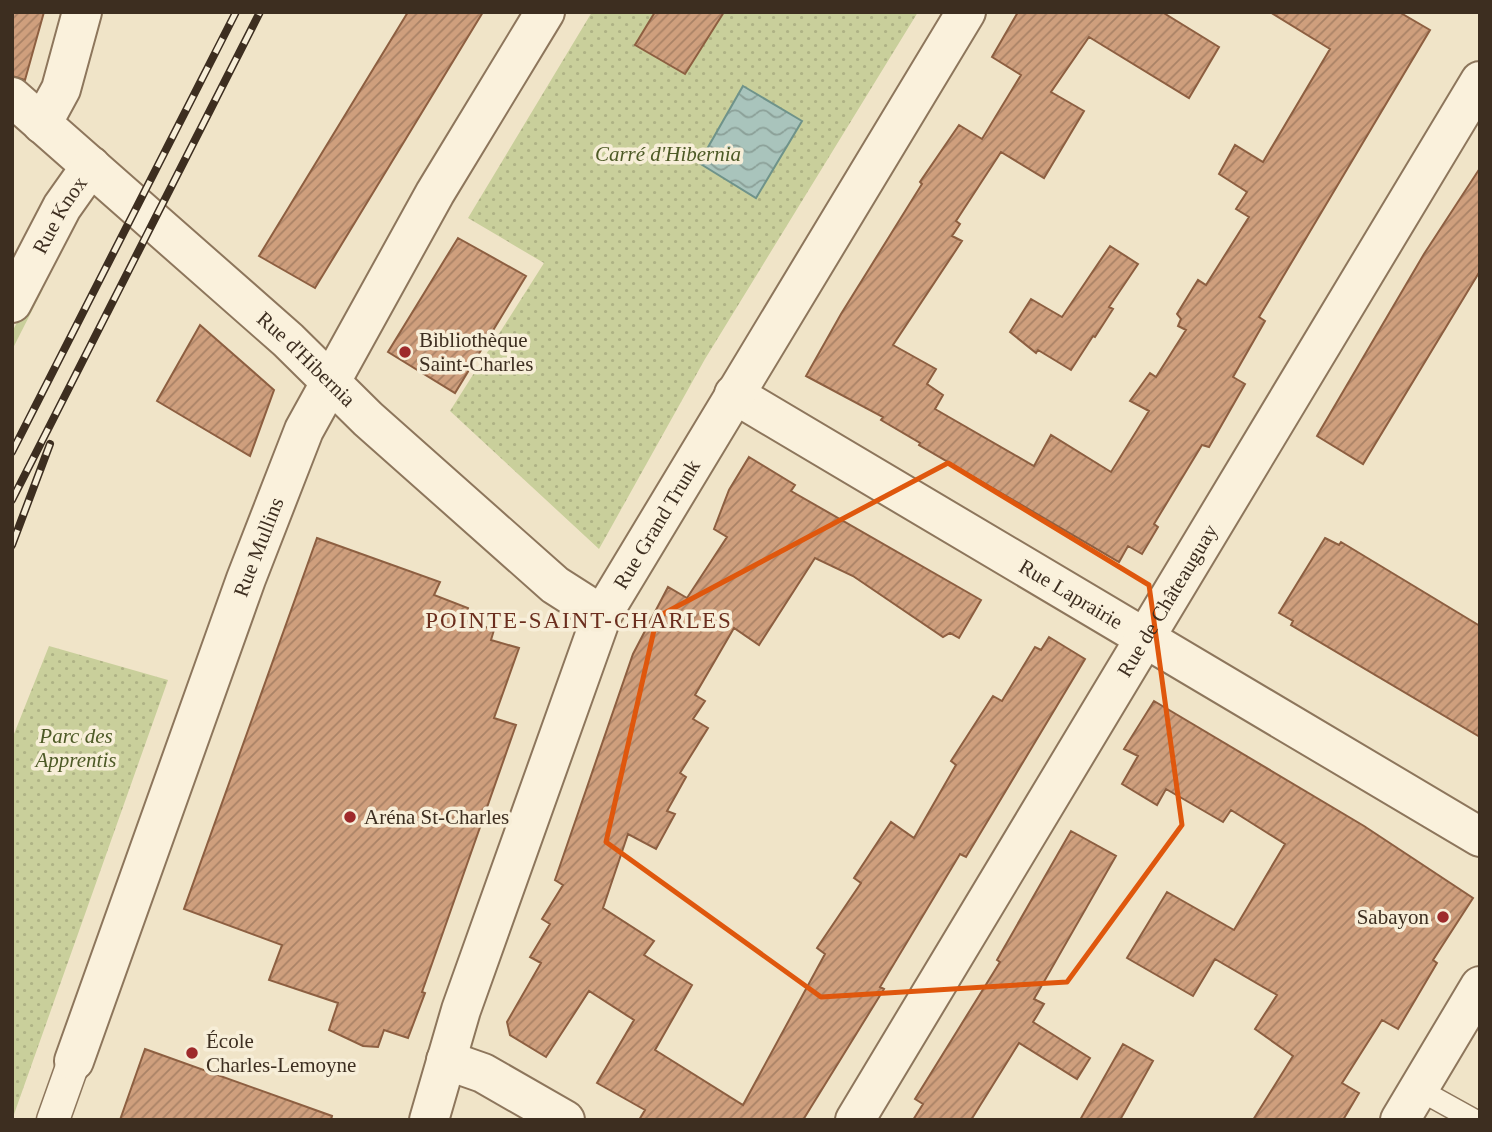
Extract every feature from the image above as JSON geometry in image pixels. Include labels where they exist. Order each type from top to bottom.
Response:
[{"type":"street","points":[[43,124],[61,89],[82,12]]},
{"type":"street","name":"Rue Mullins","points":[[53,1120],[246,579],[304,430],[435,193],[545,12]]},
{"type":"street","name":"Rue Grand Trunk","points":[[429,1120],[446,1060],[602,615],[966,12]]},
{"type":"street","name":"Rue de Châteauguay","points":[[855,1120],[1480,81]]},
{"type":"street","name":"Rue d'Hibernia","points":[[12,97],[288,340],[368,419],[555,585],[602,615]]},
{"type":"street","name":"Rue Knox","points":[[12,303],[62,207],[91,166]]},
{"type":"street","name":"Rue Laprairie","points":[[734,394],[1480,837]]},
{"type":"street","points":[[1409,1105],[1480,986]]},
{"type":"street","points":[[446,1060],[483,1073],[565,1120]]},
{"type":"lane","points":[[1409,1105],[1474,1120]]},
{"type":"highlighted area","points":[[948,463],[1149,585],[1182,825],[1067,982],[821,997],[606,842],[657,617]]},
{"type":"green space","name":"Carré d'Hibernia","points":[[592,12],[918,12],[705,359],[599,549],[450,411],[544,263],[468,218]]},
{"type":"green space","points":[[36,286],[43,289],[12,350],[12,332]]},
{"type":"green space","name":"Parc des Apprentis","points":[[49,646],[168,680],[12,1120],[12,739]]},
{"type":"water","points":[[743,86],[802,121],[756,198],[699,163]]},
{"type":"building","points":[[12,12],[44,12],[25,80],[12,76]]},
{"type":"building","points":[[408,12],[483,12],[315,288],[259,256]]},
{"type":"building","points":[[655,12],[724,12],[685,74],[635,45]]},
{"type":"building","points":[[1018,12],[1162,12],[1219,47],[1189,98],[1089,37],[1051,92],[1084,111],[1044,178],[1001,152],[956,221],[960,224],[952,236],[962,241],[893,345],[936,369],[927,384],[943,395],[935,409],[1034,466],[1051,435],[1111,472],[1149,411],[1130,401],[1150,373],[1156,377],[1186,330],[1178,326],[1181,319],[1177,314],[1198,280],[1206,285],[1249,217],[1236,209],[1247,192],[1219,174],[1235,145],[1263,162],[1330,49],[1270,12],[1399,12],[1430,30],[1259,317],[1265,321],[1233,377],[1245,384],[1209,447],[1202,445],[1154,524],[1158,527],[1142,554],[1128,546],[1119,562],[919,445],[920,443],[881,420],[883,417],[806,376],[841,314],[922,184],[920,182],[959,125],[982,139],[1021,75],[992,57]]},
{"type":"building","points":[[1480,168],[1480,271],[1363,464],[1317,436],[1424,254]]},
{"type":"building","points":[[458,238],[526,276],[455,393],[388,352]]},
{"type":"building","points":[[1110,246],[1138,264],[1109,307],[1113,309],[1071,370],[1038,350],[1036,353],[1010,332],[1031,299],[1062,317]]},
{"type":"building","points":[[200,325],[274,390],[250,456],[157,401]]},
{"type":"building","points":[[749,457],[795,485],[791,491],[981,600],[959,638],[950,633],[943,637],[853,576],[815,558],[759,645],[734,628],[695,695],[705,701],[693,719],[708,728],[680,773],[686,777],[667,811],[675,814],[656,849],[628,834],[603,908],[654,941],[644,955],[692,985],[655,1050],[743,1105],[825,954],[817,948],[861,883],[854,878],[891,822],[914,838],[956,765],[951,761],[993,696],[1002,701],[1035,647],[1041,650],[1049,637],[1085,659],[966,857],[960,854],[880,987],[884,989],[803,1120],[639,1120],[645,1110],[597,1083],[634,1020],[589,991],[546,1057],[510,1035],[507,1022],[541,963],[530,957],[550,924],[542,919],[563,885],[555,880],[633,654],[668,587],[687,598],[727,537],[714,529],[729,490]]},
{"type":"building","name":"Aréna St-Charles","points":[[317,538],[440,582],[434,595],[468,608],[465,620],[494,630],[491,640],[519,648],[494,718],[516,725],[422,992],[425,993],[408,1038],[384,1030],[378,1047],[363,1046],[329,1030],[338,1003],[269,980],[282,945],[184,909]]},
{"type":"building","points":[[1325,538],[1339,545],[1341,542],[1480,626],[1480,737],[1291,625],[1293,621],[1279,613]]},
{"type":"building","points":[[1154,701],[1364,826],[1473,898],[1433,960],[1437,963],[1398,1029],[1382,1020],[1342,1083],[1359,1093],[1343,1120],[1253,1120],[1293,1056],[1255,1029],[1277,995],[1215,959],[1193,996],[1127,958],[1167,892],[1234,930],[1285,844],[1231,810],[1223,822],[1166,789],[1157,805],[1122,784],[1138,756],[1124,749]]},
{"type":"building","points":[[1071,831],[1116,856],[1034,999],[1044,1004],[1033,1022],[1090,1058],[1077,1079],[1019,1043],[971,1120],[913,1120],[923,1104],[915,1099],[1000,962],[997,960]]},
{"type":"building","points":[[1123,1044],[1153,1061],[1120,1120],[1080,1120]]},
{"type":"building","points":[[145,1049],[332,1116],[331,1120],[120,1120]]},
{"type":"railway","points":[[12,452],[236,12]]},
{"type":"railway","points":[[12,500],[260,12]]},
{"type":"railway","points":[[12,545],[50,444]]},
{"type":"place","name":"Bibliothèque Saint-Charles","points":[[405,352]]},
{"type":"place","name":"Aréna St-Charles","points":[[350,817]]},
{"type":"place","name":"Sabayon","points":[[1443,917]]},
{"type":"place","name":"École Charles-Lemoyne","points":[[192,1053]]},
{"type":"district","name":"POINTE-SAINT-CHARLES","points":[[579,620]]}]
